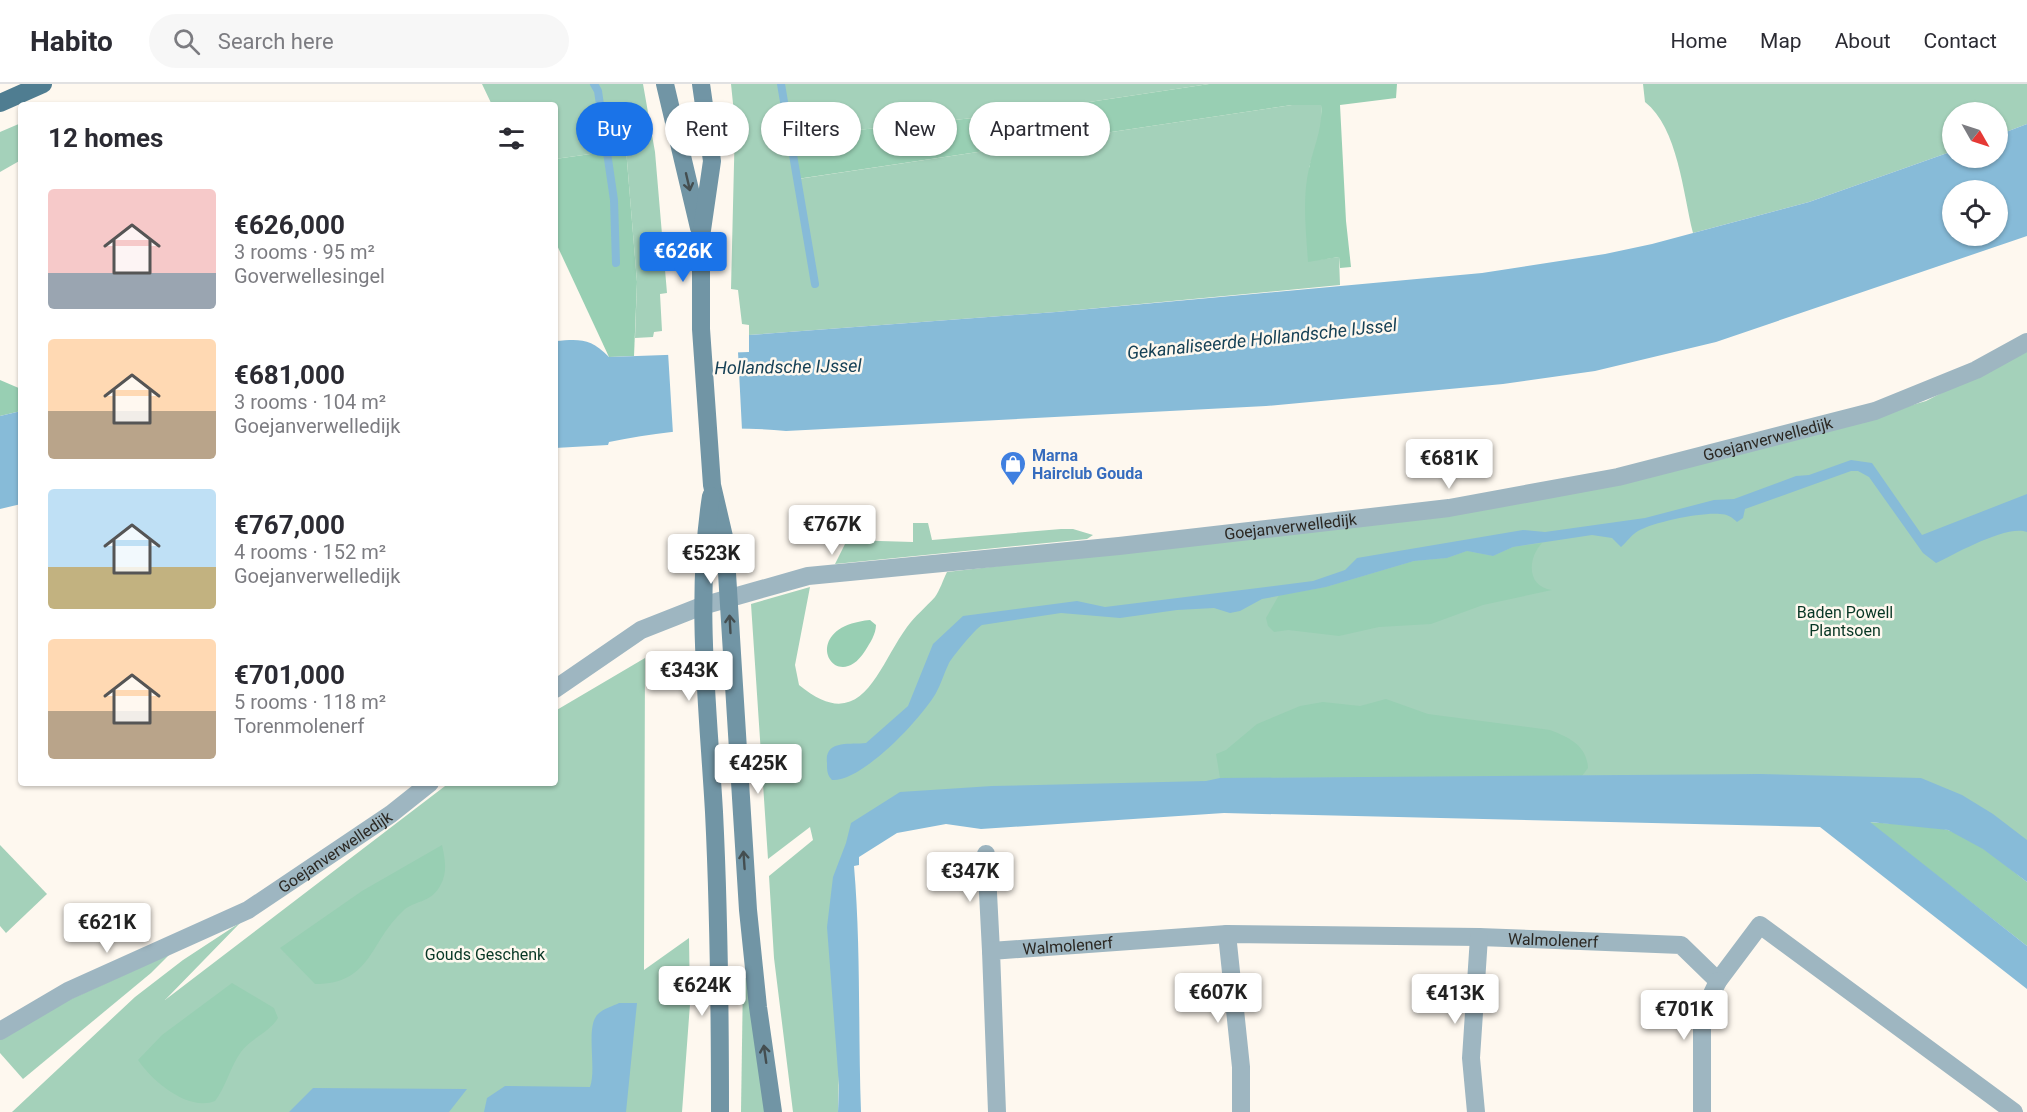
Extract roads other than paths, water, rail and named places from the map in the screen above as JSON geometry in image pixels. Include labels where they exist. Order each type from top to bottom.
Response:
[{"type":"main road","points":[[0,103],[44,84]]},
{"type":"main road","points":[[665,84],[701,237]]},
{"type":"main road","points":[[700,84],[712,161],[701,237],[701,329],[712,485],[725,541],[748,910],[758,1007],[773,1112]]},
{"type":"main road","points":[[712,485],[703,546],[702,606],[720,922],[720,1112]]},
{"type":"street","name":"Goejanverwelledijk","points":[[558,686],[641,630],[702,606],[808,576],[1119,546],[1449,508],[1618,477],[1875,411],[1976,370],[2027,342]]},
{"type":"street","name":"Goejanverwelledijk","points":[[0,1031],[68,991],[236,917],[391,814],[426,786]]},
{"type":"street","points":[[986,854],[996,1112]]},
{"type":"street","points":[[1702,1112],[1702,1015],[1718,981],[1760,925],[2014,1112]]},
{"type":"street","points":[[1227,934],[1241,1067],[1240,1112]]},
{"type":"street","name":"Walmolenerf","points":[[991,951],[1227,934],[1479,937],[1681,945],[1718,981]]},
{"type":"street","points":[[1476,1112],[1471,1058],[1479,937]]},
{"type":"water","points":[[2027,124],[2027,236],[2008,242],[2008,180],[1942,180],[1942,246],[1998,246],[1716,342],[1595,371],[1503,384],[1266,406],[786,431],[741,428],[697,430],[631,438],[609,442],[608,445],[558,448],[558,341],[585,341],[596,346],[609,357],[749,352],[749,335],[1056,312],[1482,273],[1605,254],[1652,244],[1809,202],[1942,155],[1942,168],[2008,168],[2008,131]]},
{"type":"water","points":[[18,412],[18,505],[0,509],[0,416]]},
{"type":"water","points":[[1851,460],[1872,463],[1922,535],[2027,494],[2027,532],[2007,532],[1994,536],[1936,563],[1923,553],[1869,477],[1858,471],[1851,471],[1745,509],[1743,518],[1737,522],[1723,514],[1678,518],[1638,531],[1621,547],[1612,538],[1592,535],[1513,547],[1493,556],[1467,551],[1447,558],[1414,561],[1326,587],[1262,599],[1240,611],[1230,613],[1214,608],[1177,610],[1120,618],[1061,613],[982,625],[949,663],[938,690],[918,718],[890,747],[859,771],[844,778],[832,780],[828,774],[827,755],[830,750],[840,745],[866,743],[908,706],[933,644],[963,616],[1077,601],[1105,607],[1313,581],[1345,570],[1357,558],[1523,530],[1545,532],[1645,518],[1714,500],[1734,499],[1796,476],[1809,475]]},
{"type":"water","points":[[1760,774],[1921,778],[1962,795],[1993,814],[2027,840],[2027,882],[1983,849],[1948,830],[1870,822],[2027,946],[2027,989],[1820,827],[1224,813],[981,829],[946,824],[897,833],[859,857],[859,865],[854,866],[861,1112],[838,1112],[839,1085],[827,927],[833,877],[851,823],[900,792],[992,786],[1206,781],[1220,778]]},
{"type":"water","points":[[619,1003],[637,1003],[626,1112],[484,1112],[487,1098],[505,1086],[590,1087],[594,1020],[600,1012]]},
{"type":"water","points":[[313,1088],[467,1089],[449,1112],[289,1112]]},
{"type":"waterway","points":[[594,84],[598,91],[614,200],[616,263]]},
{"type":"waterway","points":[[781,84],[815,284]]},
{"type":"place","name":"Marna Hairclub Gouda","points":[[1013,487]]},
{"type":"water label","name":"Gekanaliseerde Hollandsche IJssel","points":[[1262,339]]},
{"type":"water label","name":"Hollandsche IJssel","points":[[788,367]]},
{"type":"park label","name":"Baden Powell Plantsoen","points":[[1845,621]]},
{"type":"park label","name":"Gouds Geschenk","points":[[485,954]]}]
